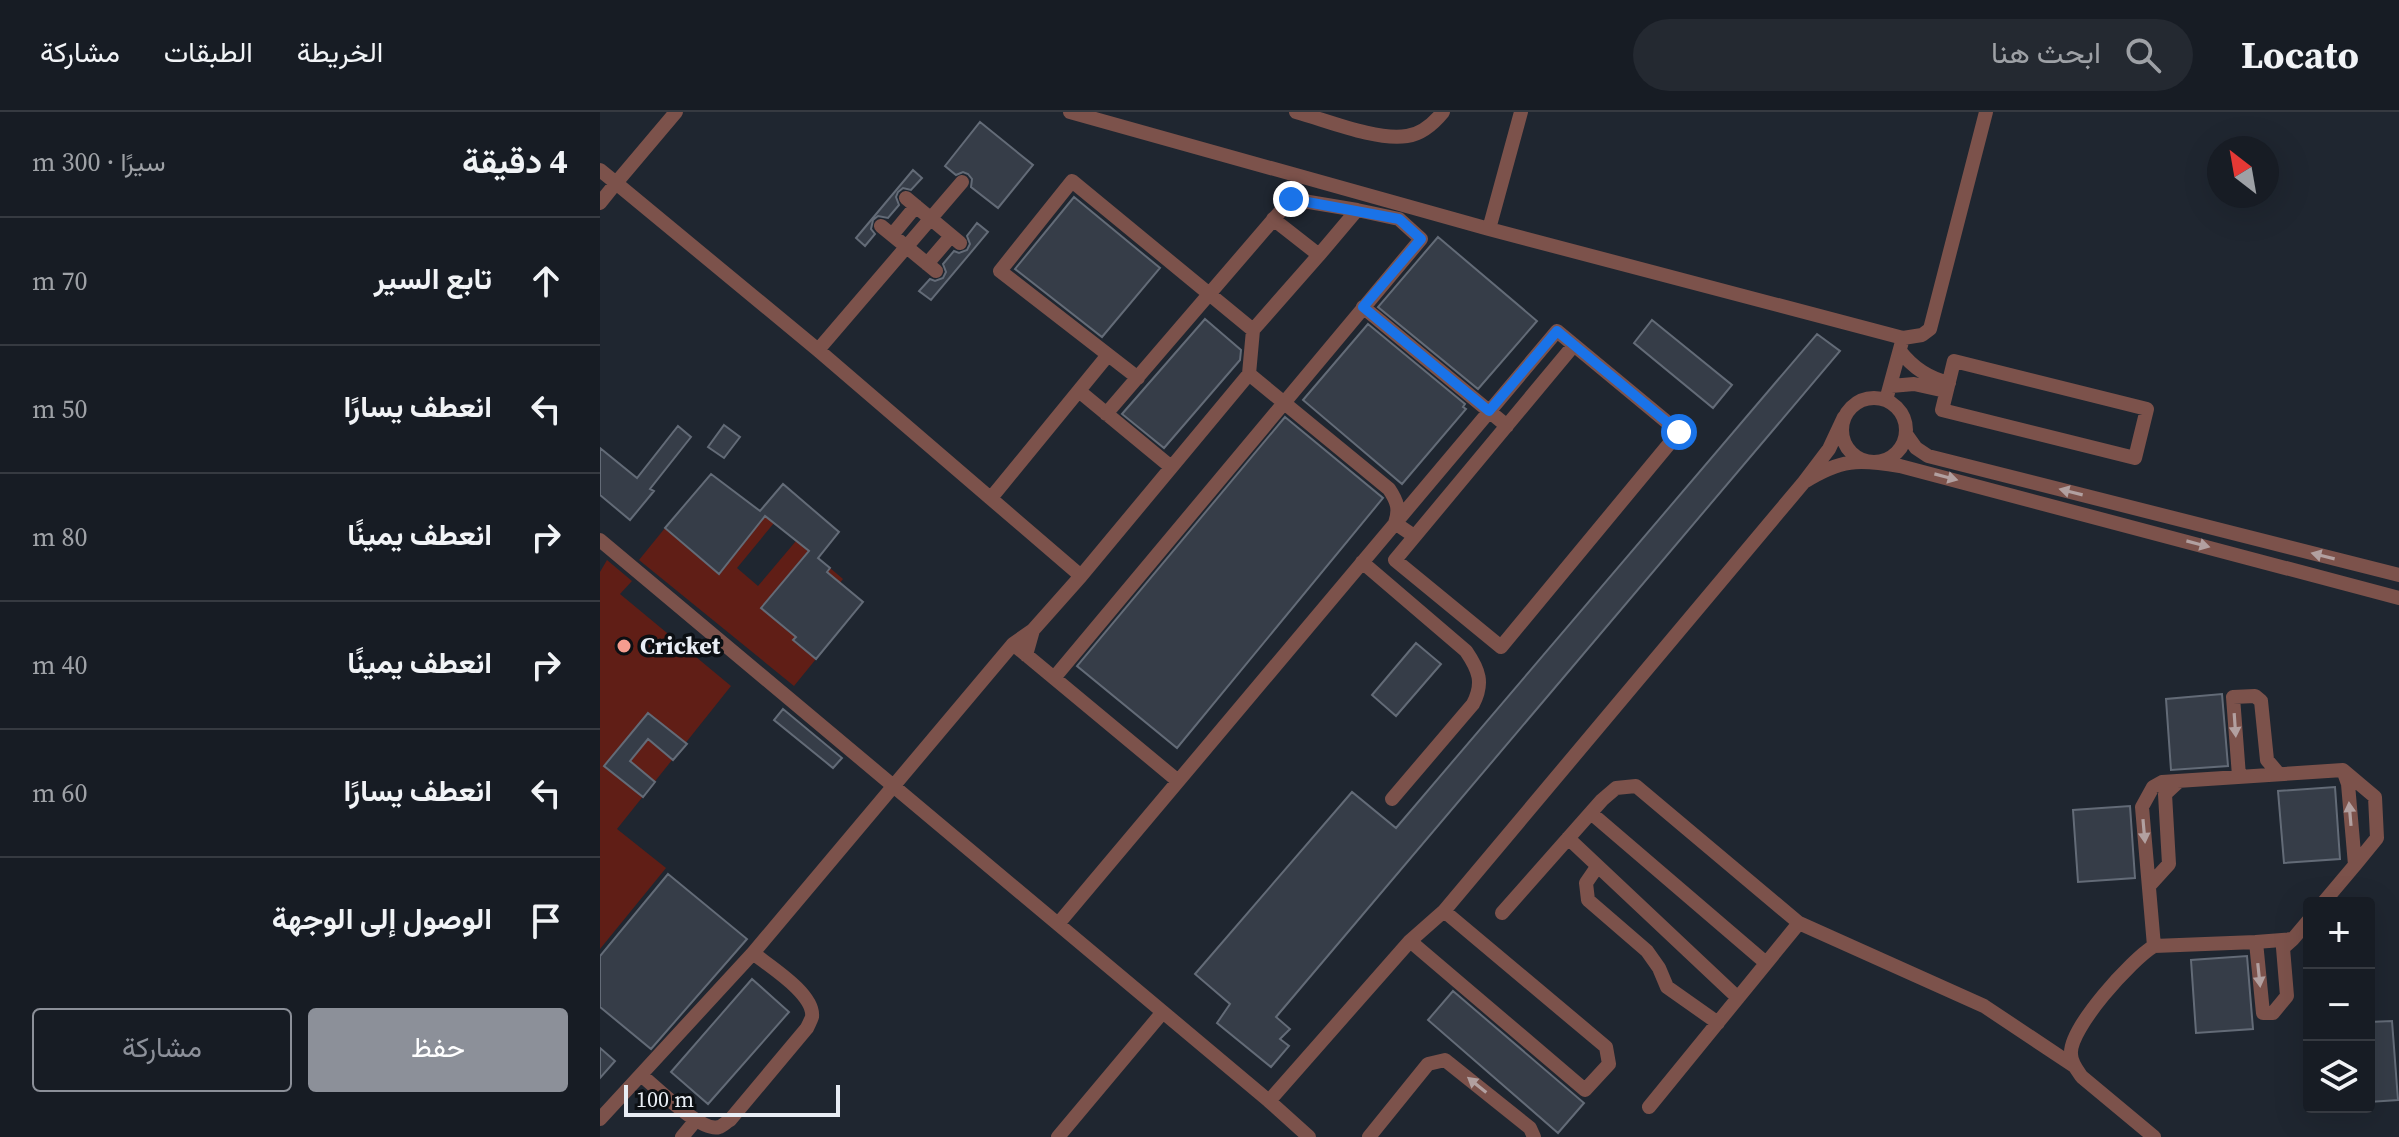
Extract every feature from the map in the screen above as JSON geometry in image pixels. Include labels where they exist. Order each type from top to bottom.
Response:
[{"type":"lane","points":[[600,203],[676,112]]},
{"type":"lane","points":[[1070,112],[1902,344],[1930,329],[1986,112]]},
{"type":"lane","points":[[1296,112],[1383,136],[1406,136],[1435,122],[1443,112]]},
{"type":"lane","points":[[1489,229],[1521,112]]},
{"type":"lane","points":[[600,170],[818,350],[1081,576]]},
{"type":"lane","points":[[1138,378],[1000,271],[1072,181],[1253,330]]},
{"type":"lane","points":[[818,350],[962,182]]},
{"type":"lane","points":[[1054,678],[1421,239],[1399,219],[1291,199],[1106,414]]},
{"type":"lane","points":[[911,202],[931,219],[956,239],[932,268],[887,230],[911,202]]},
{"type":"lane","points":[[600,1119],[753,953],[1013,644],[1033,630],[1081,576],[1249,374],[1253,330],[1357,210]]},
{"type":"lane","points":[[1273,219],[1319,255]]},
{"type":"lane","points":[[1363,307],[1507,426]]},
{"type":"lane","points":[[1058,924],[1557,331],[1574,345],[1679,432],[1501,647],[1395,560],[1574,345]]},
{"type":"lane","points":[[1902,344],[1917,369],[1948,387]]},
{"type":"lane","points":[[1888,393],[1902,344]]},
{"type":"lane","points":[[991,498],[1108,355]]},
{"type":"lane","points":[[1954,361],[2147,409],[2135,458],[1942,410],[1948,387],[1954,361]]},
{"type":"lane","points":[[1249,374],[1389,489],[1397,501],[1395,523]]},
{"type":"lane","points":[[1269,1101],[1410,941],[1444,911],[1804,482],[1829,449],[1851,407],[1862,400],[1914,384],[1948,387]]},
{"type":"lane","points":[[1079,391],[1171,467]]},
{"type":"lane","points":[[1844,417],[1841,429],[1849,452],[1870,463],[1890,459],[1904,444],[1906,434],[1902,413],[1888,393]]},
{"type":"lane","points":[[1906,434],[1916,448],[1928,456],[2399,575]]},
{"type":"lane","points":[[1804,482],[1827,467],[1846,461],[1910,468],[2399,598]]},
{"type":"lane","points":[[1395,523],[1414,536]]},
{"type":"lane","points":[[600,540],[1309,1137]]},
{"type":"lane","points":[[1362,562],[1466,651],[1476,665],[1481,681],[1480,692],[1473,704],[1392,799]]},
{"type":"lane","points":[[1026,655],[1033,630]]},
{"type":"lane","points":[[1013,644],[1178,781]]},
{"type":"lane","points":[[2239,776],[2233,697],[2244,696],[2255,696],[2261,701],[2267,760],[2278,773]]},
{"type":"lane","points":[[2343,770],[2348,784],[2355,865]]},
{"type":"lane","points":[[2154,946],[2142,807],[2153,787],[2162,782],[2343,770],[2375,797],[2377,838],[2328,897]]},
{"type":"lane","points":[[2149,886],[2169,864],[2165,794],[2179,781]]},
{"type":"lane","points":[[1502,913],[1616,788],[1636,786],[1799,923],[1984,1006],[2074,1066]]},
{"type":"lane","points":[[1591,813],[1766,963]]},
{"type":"lane","points":[[1568,838],[1738,998]]},
{"type":"lane","points":[[1597,867],[1586,883],[1588,900],[1647,951],[1667,987],[1718,1023]]},
{"type":"lane","points":[[1410,941],[1585,1090],[1609,1064],[1606,1047],[1444,911]]},
{"type":"lane","points":[[1649,1107],[1799,923]]},
{"type":"lane","points":[[2256,942],[2263,1013],[2273,1013],[2287,996],[2283,948],[2303,927]]},
{"type":"lane","points":[[2154,1137],[2082,1077],[2074,1066],[2070,1053],[2090,1010],[2154,946],[2293,939]]},
{"type":"lane","points":[[690,1128],[719,1127],[730,1120],[807,1028],[812,1017],[810,1003],[804,994],[753,953]]},
{"type":"lane","points":[[1058,1137],[1162,1013]]},
{"type":"lane","points":[[1369,1137],[1428,1064],[1445,1060],[1530,1128],[1534,1137]]},
{"type":"lane","points":[[641,1075],[690,1128],[707,1137]]},
{"type":"shaded area","points":[[741,498],[695,554],[719,573],[765,516],[774,523],[737,568],[758,586],[796,541],[808,551],[761,608],[783,625],[830,568],[843,579],[794,640],[816,659],[794,686],[639,560],[665,528],[686,546]]},
{"type":"shaded area","points":[[607,560],[632,581],[620,594],[731,686],[617,829],[666,868],[600,949],[600,572]]},
{"type":"building","points":[[980,122],[1033,165],[998,208],[971,187],[972,179],[968,174],[963,172],[956,175],[945,166]]},
{"type":"building","points":[[913,170],[922,178],[911,190],[903,188],[898,192],[899,205],[888,218],[878,216],[873,220],[871,229],[875,234],[865,246],[856,238]]},
{"type":"building","points":[[1074,197],[1160,268],[1102,337],[1015,269]]},
{"type":"building","points":[[977,223],[988,232],[931,300],[919,291],[930,279],[943,278],[946,272],[943,264],[954,251],[967,250],[970,244],[967,236]]},
{"type":"building","points":[[1438,237],[1537,321],[1478,389],[1378,307]]},
{"type":"building","points":[[1205,319],[1241,350],[1240,360],[1164,448],[1122,414]]},
{"type":"building","points":[[1652,320],[1732,385],[1713,408],[1634,343]]},
{"type":"building","points":[[1368,324],[1465,404],[1463,407],[1466,409],[1402,484],[1303,400]]},
{"type":"building","points":[[1817,334],[1840,351],[1276,1017],[1290,1029],[1280,1039],[1289,1046],[1271,1067],[1217,1023],[1230,1004],[1195,974],[1352,792],[1396,828]]},
{"type":"building","points":[[1285,417],[1383,498],[1177,748],[1077,666]]},
{"type":"building","points":[[724,425],[740,437],[724,458],[708,447]]},
{"type":"building","points":[[678,426],[691,437],[630,520],[600,495],[600,448],[637,478]]},
{"type":"building","points":[[711,474],[760,511],[783,484],[839,532],[818,558],[830,568],[827,572],[863,602],[816,659],[793,640],[796,637],[761,608],[809,551],[765,516],[719,574],[665,528]]},
{"type":"building","points":[[1416,643],[1441,664],[1396,716],[1372,695]]},
{"type":"building","points":[[2222,694],[2228,766],[2171,770],[2166,699]]},
{"type":"building","points":[[783,709],[842,758],[833,768],[774,720]]},
{"type":"building","points":[[648,713],[687,744],[673,760],[648,739],[630,761],[655,782],[643,797],[604,766]]},
{"type":"building","points":[[2335,787],[2340,859],[2284,863],[2278,791]]},
{"type":"building","points":[[2130,806],[2135,878],[2078,882],[2073,810]]},
{"type":"building","points":[[668,874],[747,939],[651,1049],[600,1007],[600,956]]},
{"type":"building","points":[[2247,956],[2253,1029],[2196,1033],[2191,960]]},
{"type":"building","points":[[752,979],[789,1012],[708,1104],[671,1072]]},
{"type":"building","points":[[1453,991],[1584,1103],[1558,1133],[1428,1020]]},
{"type":"building","points":[[2392,1021],[2398,1100],[2375,1102],[2375,1022]]},
{"type":"building","points":[[600,1048],[615,1061],[600,1078]]},
{"type":"place","name":"Cricket","points":[[624,646]]},
{"type":"route","points":[[1291,199],[1399,219],[1421,239],[1363,307],[1489,411],[1557,331],[1679,432]]}]
